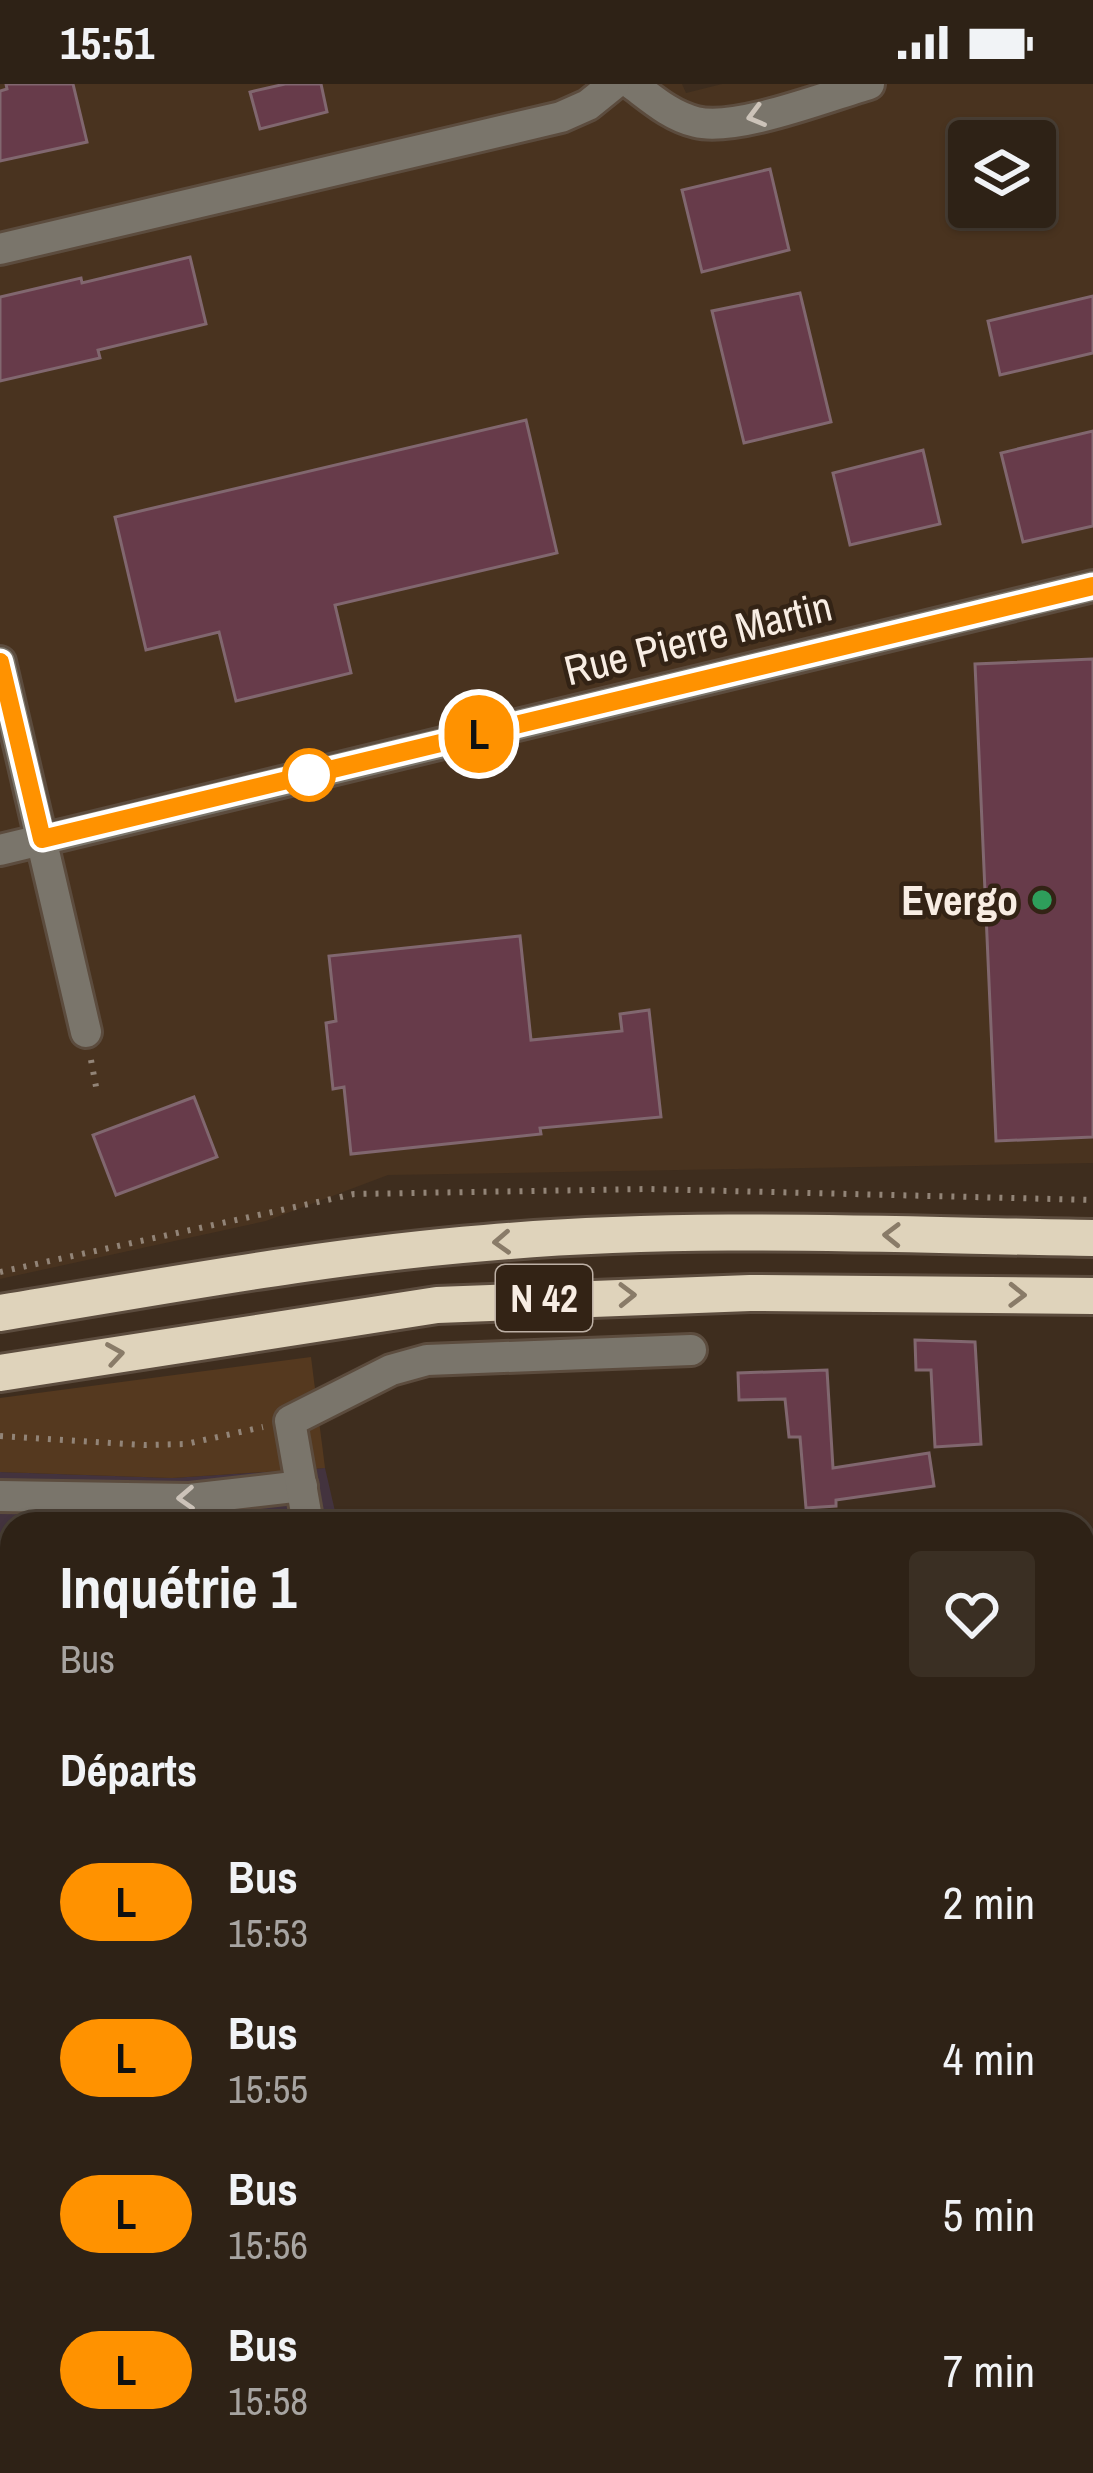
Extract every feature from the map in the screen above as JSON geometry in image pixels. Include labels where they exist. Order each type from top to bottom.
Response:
[{"type":"highway","name":"N 42","points":[[0,1312],[487,1242],[703,1234],[1093,1238]]},
{"type":"highway","name":"N 42","points":[[0,1373],[437,1305],[750,1293],[1093,1296]]},
{"type":"street","points":[[0,249],[561,117],[588,105],[614,84]]},
{"type":"street","points":[[632,84],[680,117],[707,124],[749,118],[869,84]]},
{"type":"street","name":"Rue Pierre Martin","points":[[0,850],[1093,586]]},
{"type":"street","points":[[0,662],[86,1032]]},
{"type":"street","points":[[306,1512],[290,1421],[391,1370],[427,1360],[691,1350]]},
{"type":"street","points":[[0,1496],[190,1499],[302,1486]]},
{"type":"path","points":[[0,1273],[353,1193],[649,1189],[1093,1200]]},
{"type":"path","points":[[0,1436],[186,1444],[290,1421]]},
{"type":"shaded area","points":[[0,84],[682,84],[686,93],[722,84],[1093,84],[1093,1163],[388,1175],[266,1221],[0,1279]]},
{"type":"shaded area","points":[[311,1357],[325,1468],[172,1478],[0,1472],[0,1398]]},
{"type":"shaded area","points":[[325,1468],[335,1512],[0,1512],[0,1472],[172,1478]]},
{"type":"building","points":[[6,84],[73,84],[87,142],[0,161],[0,91],[7,89]]},
{"type":"building","points":[[285,84],[321,84],[327,112],[260,129],[250,92]]},
{"type":"building","points":[[770,169],[789,250],[702,272],[682,190]]},
{"type":"building","points":[[190,257],[206,324],[98,350],[100,358],[0,381],[0,297]]},
{"type":"building","points":[[800,293],[831,422],[744,443],[712,311]]},
{"type":"building","points":[[1093,296],[1093,353],[1000,375],[988,321]]},
{"type":"building","points":[[526,420],[557,553],[335,605],[351,673],[236,701],[219,632],[146,650],[115,517]]},
{"type":"building","points":[[1093,431],[1093,526],[1023,542],[1001,453]]},
{"type":"building","points":[[923,450],[940,524],[850,545],[833,473]]},
{"type":"building","name":"Evergo","points":[[1093,659],[1093,1137],[996,1141],[975,664]]},
{"type":"building","points":[[520,936],[531,1040],[622,1031],[620,1014],[649,1010],[661,1117],[351,1154],[344,1087],[333,1089],[326,1023],[336,1021],[329,956]]},
{"type":"building","points":[[194,1097],[217,1157],[116,1195],[93,1135]]},
{"type":"building","points":[[915,1340],[975,1342],[981,1444],[935,1447],[931,1370],[916,1370]]},
{"type":"building","points":[[827,1370],[833,1468],[929,1453],[934,1486],[806,1508],[800,1437],[789,1437],[785,1399],[739,1400],[738,1373]]},
{"type":"bus line","name":"L","points":[[0,662],[42,839],[1093,586]]},
{"type":"place","name":"Evergo","points":[[1042,900]]}]
